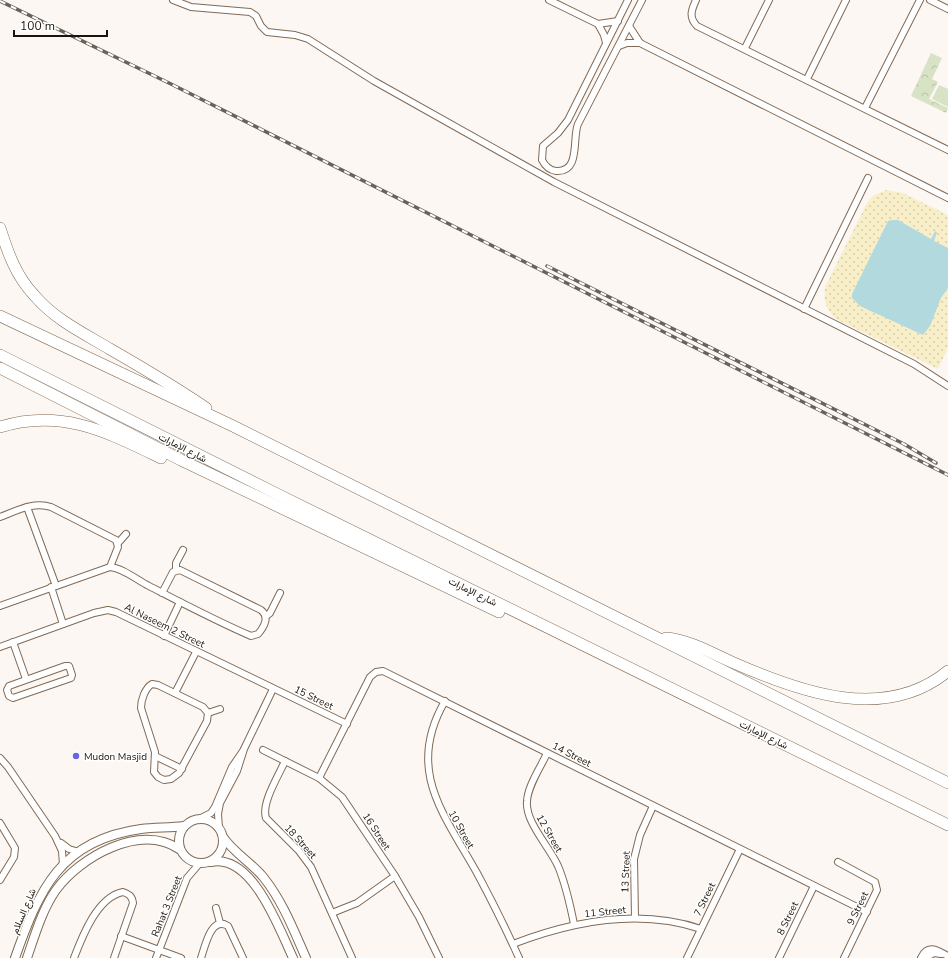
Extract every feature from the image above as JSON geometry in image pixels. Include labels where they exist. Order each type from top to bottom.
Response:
[{"type":"highway","points":[[0,228],[17,271],[34,296],[48,310],[64,322],[162,379],[233,426]]},
{"type":"highway","points":[[0,316],[233,426],[948,782]]},
{"type":"highway","name":"شارع الإمارات","points":[[0,355],[277,494],[948,825]]},
{"type":"highway","points":[[0,368],[188,463],[406,568],[589,655],[659,682]]},
{"type":"highway","points":[[0,427],[27,421],[49,420],[82,424],[102,430],[328,538],[406,568]]},
{"type":"highway","points":[[659,638],[684,642],[784,684],[819,694],[843,698],[874,700],[902,695],[928,685],[948,671]]},
{"type":"street","points":[[173,0],[191,7],[250,12],[256,16],[261,26],[267,32],[295,35],[308,40],[374,81],[554,182],[914,364],[948,386]]},
{"type":"street","points":[[548,0],[598,24],[618,21]]},
{"type":"street","points":[[625,2],[618,21],[568,120],[558,133],[542,146],[542,160],[551,170],[560,171],[571,164],[574,156],[574,138],[578,124],[642,0]]},
{"type":"street","points":[[696,0],[691,14],[694,23],[948,150]]},
{"type":"street","points":[[745,48],[769,0]]},
{"type":"street","points":[[807,79],[846,0]]},
{"type":"street","points":[[865,108],[920,0]]},
{"type":"street","points":[[930,0],[948,9]]},
{"type":"street","points":[[598,24],[604,35],[606,43]]},
{"type":"street","points":[[629,26],[640,43]]},
{"type":"street","points":[[619,46],[627,43],[640,43],[948,198]]},
{"type":"street","points":[[804,308],[868,178]]},
{"type":"street","points":[[0,518],[38,504],[51,507],[113,538],[118,543]]},
{"type":"street","points":[[28,507],[54,586],[63,624]]},
{"type":"street","points":[[110,567],[117,551],[118,543],[126,534]]},
{"type":"street","points":[[162,593],[173,572],[176,570],[176,563],[183,550]]},
{"type":"street","points":[[0,606],[110,567],[251,636],[255,636],[261,631],[266,620],[266,616],[270,613],[280,593]]},
{"type":"street","points":[[176,570],[261,610],[266,616]]},
{"type":"street","points":[[164,636],[180,602]]},
{"type":"street","name":"Al Naseem 2 Street","points":[[0,647],[94,613],[108,610],[123,615],[196,652],[273,688]]},
{"type":"street","points":[[14,642],[26,679]]},
{"type":"street","points":[[175,693],[196,652]]},
{"type":"street","points":[[67,666],[70,667],[72,675],[69,679],[13,698],[9,696],[7,690],[9,686],[26,679],[67,666]]},
{"type":"street","name":"14 Street","points":[[319,778],[370,677],[376,672],[391,674],[867,912]]},
{"type":"street","points":[[152,684],[175,693],[203,707],[208,713],[207,721],[182,769],[171,779],[164,780],[158,777],[154,772],[155,756],[141,708],[141,703],[147,688],[152,684]]},
{"type":"street","points":[[273,688],[215,807],[210,813],[199,819],[188,822],[178,837],[179,849],[189,860],[199,864],[217,860],[231,863],[251,881],[272,914],[293,958]]},
{"type":"street","name":"15 Street","points":[[273,688],[347,724]]},
{"type":"street","name":"10 Street","points":[[445,701],[438,712],[430,735],[428,767],[431,783],[448,826],[476,873],[519,958]]},
{"type":"street","points":[[208,713],[220,709]]},
{"type":"street","name":"16 Street","points":[[263,750],[319,778],[342,796],[395,876],[419,917],[439,958]]},
{"type":"street","name":"12 Street","points":[[547,753],[530,790],[526,808],[529,817],[557,864],[570,901],[574,924]]},
{"type":"street","points":[[155,756],[182,769]]},
{"type":"street","points":[[0,758],[8,767],[55,836],[66,848],[78,852]]},
{"type":"street","name":"18 Street","points":[[285,761],[267,802],[265,813],[270,821],[306,859],[352,958]]},
{"type":"street","points":[[233,772],[220,803],[218,814],[219,828],[223,837],[232,848],[256,868],[272,887],[306,958]]},
{"type":"street","name":"13 Street","points":[[635,918],[635,852],[640,835],[653,806]]},
{"type":"street","points":[[199,819],[210,821],[219,828]]},
{"type":"street","points":[[0,823],[15,848],[14,857],[0,878]]},
{"type":"street","name":"شارع السلام","points":[[15,958],[36,902],[44,889],[63,865],[78,852],[102,839],[127,831],[153,827],[184,826]]},
{"type":"street","points":[[55,836],[62,851],[63,865]]},
{"type":"street","points":[[210,862],[221,852],[223,837]]},
{"type":"street","name":"شارع السلام","points":[[27,958],[48,903],[66,878],[78,868],[103,852],[128,843],[154,840],[169,843],[179,849]]},
{"type":"street","name":"7 Street","points":[[687,958],[740,849]]},
{"type":"street","name":"9 Street","points":[[838,862],[875,882],[877,890],[844,958]]},
{"type":"street","name":"Rahat 3 Street","points":[[156,958],[187,878],[199,864]]},
{"type":"street","points":[[332,913],[357,903],[395,876]]},
{"type":"street","name":"8 Street","points":[[778,958],[814,886]]},
{"type":"street","points":[[74,958],[92,918],[113,896],[123,892],[128,893],[132,898],[133,903],[114,958]]},
{"type":"street","points":[[216,908],[220,923]]},
{"type":"street","name":"11 Street","points":[[513,944],[574,924],[635,918],[673,921],[701,929]]},
{"type":"street","points":[[201,958],[212,930],[217,924],[220,923]]},
{"type":"street","points":[[220,923],[228,926],[243,958]]},
{"type":"street","points":[[121,936],[181,958]]},
{"type":"street","points":[[921,958],[926,951],[932,949],[938,950],[946,955]]},
{"type":"street","points":[[924,958],[934,953],[946,955]]},
{"type":"green space","points":[[931,53],[942,58],[932,79],[938,82],[929,99],[948,108],[946,113],[911,96]]},
{"type":"green space","points":[[939,85],[948,89],[948,107],[932,99]]},
{"type":"sand","points":[[886,190],[903,193],[948,215],[948,348],[938,369],[836,319],[826,305],[824,297],[825,287],[867,203],[873,196]]},
{"type":"water","points":[[898,220],[931,239],[935,231],[937,232],[934,241],[948,248],[948,288],[941,298],[930,326],[923,335],[860,306],[852,298],[852,294],[888,221]]},
{"type":"railway","points":[[0,1],[171,84],[948,475]]},
{"type":"railway","points":[[547,266],[904,444],[936,463]]},
{"type":"place","name":"Mudon Masjid","points":[[76,756]]}]
